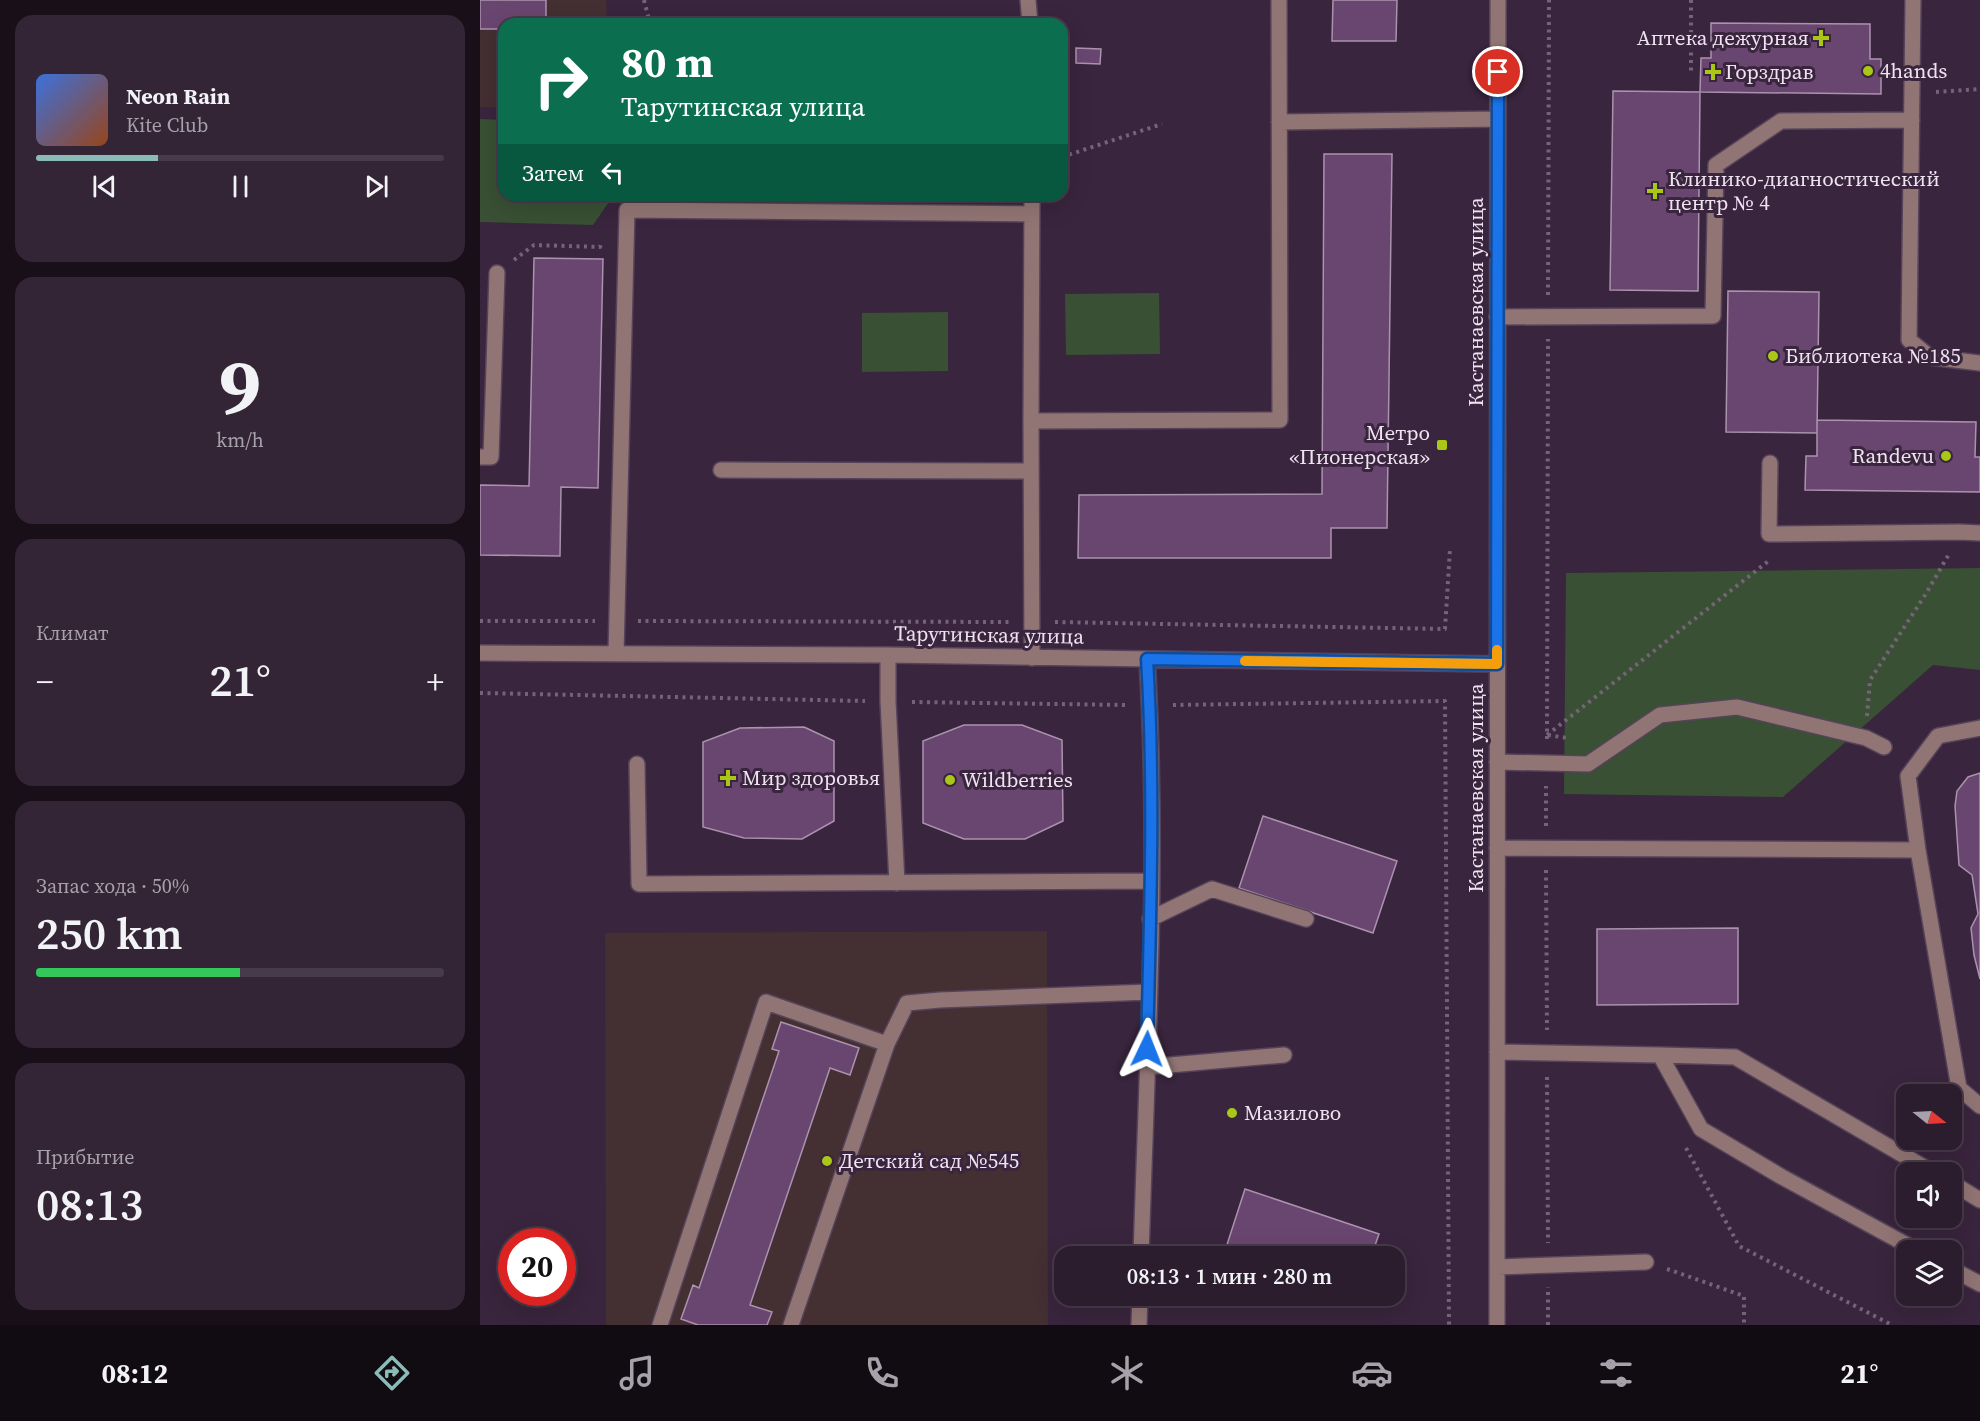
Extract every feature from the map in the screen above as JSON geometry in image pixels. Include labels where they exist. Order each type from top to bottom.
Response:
[{"type":"street","points":[[1028,0],[1030,18]]},
{"type":"street","points":[[1030,422],[1280,420],[1279,0]]},
{"type":"street","name":"Кастанаевская улица","points":[[1497,1325],[1498,0]]},
{"type":"street","points":[[1913,0],[1909,340],[1929,357],[1980,363]]},
{"type":"street","points":[[1279,123],[1498,119]]},
{"type":"street","points":[[1497,317],[1713,316],[1716,165],[1781,121],[1912,120]]},
{"type":"street","points":[[1032,201],[1030,422],[1032,658]]},
{"type":"street","points":[[616,654],[627,210],[1032,214]]},
{"type":"street","points":[[480,457],[491,457],[497,273]]},
{"type":"street","points":[[1770,463],[1769,534],[1960,532],[1980,534]]},
{"type":"street","points":[[721,470],[1031,471]]},
{"type":"street","name":"Тарутинская улица","points":[[480,652],[888,655],[1497,664]]},
{"type":"street","points":[[888,655],[888,701],[897,882]]},
{"type":"street","points":[[1143,1246],[1152,881],[1150,706],[1147,659]]},
{"type":"street","points":[[1497,762],[1588,764],[1660,715],[1737,707],[1866,738],[1884,747]]},
{"type":"street","points":[[1980,728],[1938,736],[1908,776],[1918,850],[1959,1088],[1980,1106]]},
{"type":"street","points":[[637,764],[639,884],[1152,881]]},
{"type":"street","points":[[1497,848],[1918,850]]},
{"type":"street","points":[[1150,919],[1212,889],[1306,919]]},
{"type":"street","points":[[791,1325],[887,1044],[907,1003],[1149,992]]},
{"type":"street","points":[[660,1325],[766,1002],[887,1044]]},
{"type":"street","points":[[1497,1052],[1735,1057],[1915,1162]]},
{"type":"street","points":[[1147,1067],[1284,1055]]},
{"type":"street","points":[[1660,1055],[1701,1129],[1782,1177],[1898,1240]]},
{"type":"street","points":[[1962,1189],[1980,1200]]},
{"type":"street","points":[[1497,1267],[1646,1262]]},
{"type":"street","points":[[1962,1274],[1980,1284]]},
{"type":"street","points":[[1139,1325],[1140,1306]]},
{"type":"path","points":[[645,0],[649,18]]},
{"type":"path","points":[[1548,1325],[1545,849],[1549,0]]},
{"type":"path","points":[[1691,0],[1691,72]]},
{"type":"path","points":[[1912,94],[1980,89]]},
{"type":"path","points":[[1068,155],[1162,124]]},
{"type":"path","points":[[497,273],[534,245],[600,246],[627,210]]},
{"type":"path","points":[[1547,735],[1802,534]]},
{"type":"path","points":[[480,621],[1032,622],[1445,629],[1450,549]]},
{"type":"path","points":[[1866,738],[1870,680],[1928,592],[1944,563]]},
{"type":"path","points":[[1685,1145],[1739,1246],[1892,1325]]},
{"type":"path","points":[[1646,1262],[1744,1296],[1744,1325]]},
{"type":"shaded area","points":[[480,0],[606,0],[607,18],[498,18],[498,108],[480,107]]},
{"type":"shaded area","name":"Детский сад №545","points":[[1047,931],[1048,1325],[606,1325],[605,933]]},
{"type":"green space","points":[[480,119],[498,120],[498,201],[610,201],[593,225],[480,222]]},
{"type":"green space","points":[[1159,293],[1160,354],[1066,355],[1065,294]]},
{"type":"green space","points":[[948,312],[948,371],[862,372],[862,313]]},
{"type":"green space","points":[[1980,568],[1980,670],[1933,665],[1783,797],[1564,794],[1566,573]]},
{"type":"building","points":[[480,0],[546,0],[546,18],[498,18],[498,29],[480,29]]},
{"type":"building","points":[[1333,0],[1397,0],[1396,41],[1332,41]]},
{"type":"building","points":[[1711,23],[1870,24],[1870,59],[1881,59],[1881,94],[1700,92],[1701,58],[1711,58]]},
{"type":"building","points":[[1076,48],[1101,49],[1100,64],[1076,63]]},
{"type":"building","name":"Клинико-диагностический центр № 4","points":[[1613,91],[1700,92],[1698,291],[1610,290]]},
{"type":"building","points":[[1324,154],[1392,154],[1387,528],[1331,528],[1331,558],[1078,558],[1079,495],[1322,494]]},
{"type":"building","points":[[534,258],[603,259],[598,488],[561,487],[560,556],[480,555],[480,485],[529,486]]},
{"type":"building","name":"Библиотека №185","points":[[1728,291],[1819,292],[1817,433],[1726,432]]},
{"type":"building","points":[[1817,420],[1976,422],[1975,457],[1980,457],[1980,492],[1805,490],[1806,456],[1817,456]]},
{"type":"building","points":[[964,725],[1022,725],[1062,740],[1063,821],[1025,839],[964,839],[923,823],[923,741]]},
{"type":"building","points":[[804,727],[834,741],[834,821],[802,839],[744,838],[703,827],[703,742],[740,728]]},
{"type":"building","points":[[1980,773],[1980,979],[1971,928],[1978,914],[1972,875],[1959,865],[1955,806],[1957,791],[1968,777]]},
{"type":"building","points":[[1263,816],[1397,861],[1373,933],[1239,888]]},
{"type":"building","points":[[1738,928],[1738,1004],[1597,1005],[1597,929]]},
{"type":"building","points":[[781,1022],[859,1048],[850,1075],[830,1068],[750,1305],[772,1312],[767,1325],[698,1325],[681,1319],[693,1285],[699,1288],[779,1051],[772,1049]]},
{"type":"building","points":[[1245,1189],[1379,1234],[1375,1246],[1227,1246]]},
{"type":"slow traffic","points":[[1245,661],[1497,664],[1497,650]]},
{"type":"place","name":"Аптека дежурная","points":[[1821,38]]},
{"type":"place","name":"4hands","points":[[1868,71]]},
{"type":"place","name":"Горздрав","points":[[1713,72]]},
{"type":"place","name":"Клинико-диагностический центр № 4","points":[[1655,191]]},
{"type":"place","name":"Библиотека №185","points":[[1773,356]]},
{"type":"place","name":"Метро «Пионерская»","points":[[1442,445]]},
{"type":"place","name":"Randevu","points":[[1946,456]]},
{"type":"place","name":"Мир здоровья","points":[[728,778]]},
{"type":"place","name":"Wildberries","points":[[950,780]]},
{"type":"place","name":"Мазилово","points":[[1232,1113]]},
{"type":"place","name":"Детский сад №545","points":[[827,1161]]},
{"type":"route","points":[[1147,1049],[1152,881],[1150,706],[1147,659],[1497,664],[1498,72]]}]
